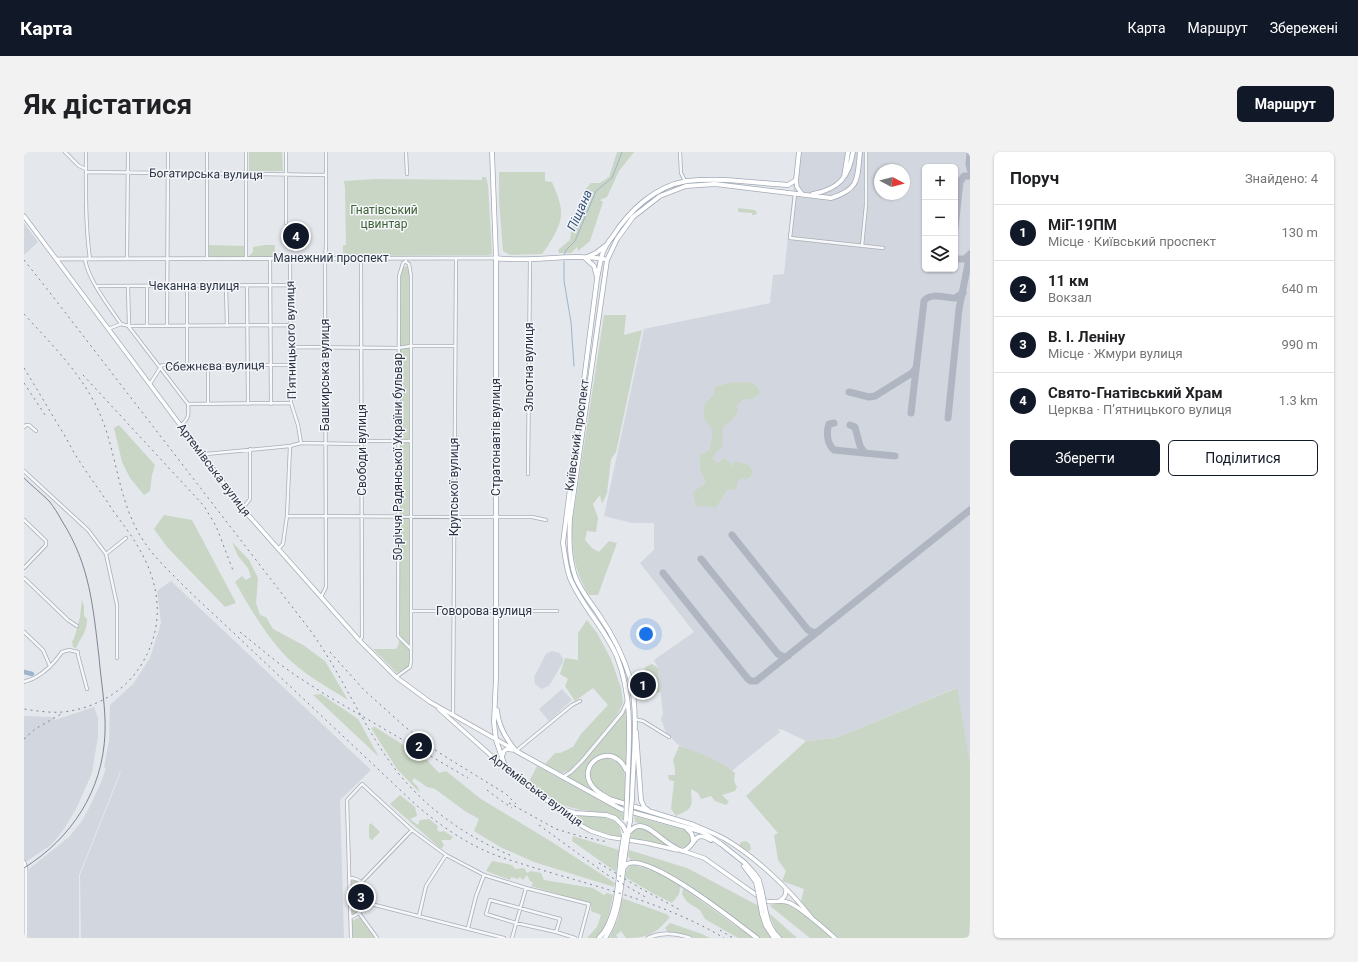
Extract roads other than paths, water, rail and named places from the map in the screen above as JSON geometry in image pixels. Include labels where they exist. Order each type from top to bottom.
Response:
[{"type":"main road","name":"Стратонавтів вулиця","points":[[492,152],[496,258],[496,676],[494,722],[496,740],[506,769]]},
{"type":"main road","points":[[798,152],[796,180],[797,188],[802,194]]},
{"type":"main road","points":[[844,177],[848,152]]},
{"type":"main road","points":[[812,195],[828,190],[848,173],[853,152]]},
{"type":"main road","name":"Київський проспект","points":[[629,798],[634,720],[633,691],[621,654],[576,578],[570,558],[569,540],[571,512],[607,260],[617,239],[633,217],[660,196],[686,186],[715,184],[831,198],[849,191],[856,181],[860,152]]},
{"type":"main road","name":"Київський проспект","points":[[629,798],[628,700],[625,680],[616,656],[592,614],[578,595],[570,578],[566,565],[563,543],[601,259],[608,243],[620,224],[656,193],[671,186],[686,182],[716,180],[788,185],[796,180]]},
{"type":"main road","name":"Артемівська вулиця","points":[[24,216],[242,508],[360,641],[396,677],[430,702],[453,716],[621,809],[703,832],[721,845]]},
{"type":"main road","points":[[620,224],[625,228]]},
{"type":"main road","points":[[598,279],[594,266],[585,258],[596,253],[608,243]]},
{"type":"main road","name":"Манежний проспект","points":[[496,258],[530,260],[585,258],[607,260]]},
{"type":"main road","points":[[592,614],[595,610]]},
{"type":"main road","points":[[597,623],[602,620]]},
{"type":"main road","points":[[496,676],[498,716],[506,739],[516,751]]},
{"type":"main road","points":[[627,692],[631,693],[633,691]]},
{"type":"main road","points":[[628,700],[632,699],[634,701]]},
{"type":"main road","name":"Артемівська вулиця","points":[[430,702],[506,769],[573,821],[610,837],[647,843],[704,858],[764,901],[771,903],[778,901],[790,903],[815,922]]},
{"type":"main road","points":[[634,720],[638,744],[641,800],[644,807],[649,811]]},
{"type":"main road","points":[[485,733],[490,733],[492,731],[494,722]]},
{"type":"main road","points":[[502,758],[504,751],[507,749],[516,751]]},
{"type":"main road","points":[[612,800],[598,793],[589,781],[588,774],[593,761],[600,756],[612,756],[624,765],[628,773]]},
{"type":"main road","points":[[594,794],[694,825],[724,838],[761,865],[786,889],[815,922],[835,938]]},
{"type":"main road","points":[[605,938],[611,927],[617,903],[628,820],[629,798]]},
{"type":"main road","points":[[556,808],[575,813],[606,815],[615,818],[623,826],[626,833]]},
{"type":"main road","points":[[694,825],[703,832]]},
{"type":"main road","points":[[626,833],[638,826],[644,826],[681,851],[689,849],[693,842],[698,837],[702,836],[734,853],[759,880],[766,926],[774,938]]},
{"type":"main road","points":[[685,827],[693,836],[693,842]]},
{"type":"main road","points":[[621,868],[627,864],[634,863],[659,870],[689,888],[757,938]]},
{"type":"main road","points":[[778,901],[783,899],[786,895],[786,889]]},
{"type":"main road","points":[[599,938],[608,925],[617,903]]},
{"type":"main road","points":[[764,913],[769,925],[778,938]]},
{"type":"street","points":[[65,152],[79,166],[86,168]]},
{"type":"street","points":[[86,152],[87,246],[90,259]]},
{"type":"street","points":[[127,258],[128,152]]},
{"type":"street","points":[[167,326],[168,152]]},
{"type":"street","points":[[207,152],[207,258]]},
{"type":"street","points":[[246,152],[246,258]]},
{"type":"street","points":[[286,152],[286,223]]},
{"type":"street","name":"Башкирська вулиця","points":[[321,597],[326,587],[326,152]]},
{"type":"street","points":[[406,152],[407,174]]},
{"type":"street","points":[[680,152],[680,173],[686,182]]},
{"type":"street","points":[[862,246],[866,205],[866,152]]},
{"type":"street","name":"Богатирська вулиця","points":[[86,172],[326,175]]},
{"type":"street","points":[[795,193],[790,238],[883,248]]},
{"type":"street","points":[[270,258],[271,404]]},
{"type":"street","name":"П’ятницького вулиця","points":[[290,258],[292,403],[298,424],[301,443]]},
{"type":"street","name":"Манежний проспект","points":[[56,259],[361,258],[406,260],[496,258]]},
{"type":"street","name":"Свободи вулиця","points":[[360,641],[362,637],[361,258]]},
{"type":"street","points":[[85,259],[86,265],[97,286],[121,324]]},
{"type":"street","name":"Крупської вулиця","points":[[453,716],[456,259]]},
{"type":"street","name":"50-річчя Радянської України бульвар","points":[[396,677],[410,667],[411,649],[411,276],[409,264],[406,260],[398,276],[398,636],[411,649]]},
{"type":"street","name":"Зльотна вулиця","points":[[528,474],[530,260]]},
{"type":"street","name":"Чеканна вулиця","points":[[97,286],[290,285]]},
{"type":"street","points":[[128,286],[129,326]]},
{"type":"street","points":[[146,286],[147,326]]},
{"type":"street","points":[[187,286],[187,366]]},
{"type":"street","points":[[226,286],[227,326]]},
{"type":"street","points":[[247,286],[248,404]]},
{"type":"street","points":[[108,329],[121,324],[129,326],[291,325]]},
{"type":"street","name":"Артемівська вулиця","points":[[129,326],[159,368],[188,404],[189,416],[180,426]]},
{"type":"street","points":[[291,348],[398,348],[411,346],[455,346]]},
{"type":"street","name":"Сбежнєва вулиця","points":[[150,385],[159,368],[162,366],[291,365]]},
{"type":"street","points":[[208,366],[208,404]]},
{"type":"street","points":[[188,404],[292,403]]},
{"type":"street","points":[[24,427],[29,425],[36,431]]},
{"type":"street","points":[[202,456],[206,454],[290,446],[301,443],[411,441]]},
{"type":"street","points":[[278,550],[283,544],[287,516],[290,446]]},
{"type":"street","points":[[242,508],[250,499],[250,450]]},
{"type":"street","points":[[24,471],[88,530],[106,554],[117,605],[117,658]]},
{"type":"street","points":[[287,516],[496,516],[532,517],[546,520]]},
{"type":"street","points":[[24,520],[46,541],[46,545],[24,568]]},
{"type":"street","points":[[106,554],[126,538]]},
{"type":"street","points":[[24,578],[68,620],[77,626]]},
{"type":"street","name":"Говорова вулиця","points":[[411,611],[557,611]]},
{"type":"street","points":[[24,632],[43,650],[50,666]]},
{"type":"street","points":[[25,681],[35,678],[50,666],[62,652],[69,650],[78,652],[87,688]]},
{"type":"street","points":[[562,777],[571,772],[582,761],[622,713],[628,700]]},
{"type":"street","points":[[516,751],[572,705],[580,701]]},
{"type":"street","points":[[634,720],[643,721],[669,737]]},
{"type":"street","points":[[351,938],[347,800],[362,784],[412,830],[446,855],[484,875],[526,888],[589,904],[580,938]]},
{"type":"street","points":[[362,882],[412,830]]},
{"type":"street","points":[[419,916],[426,886],[446,855]]},
{"type":"street","points":[[24,862],[26,938]]},
{"type":"street","points":[[468,928],[476,896],[484,875]]},
{"type":"street","points":[[349,878],[355,878],[362,882],[367,896],[367,903],[359,913],[351,917]]},
{"type":"street","points":[[512,938],[526,888]]},
{"type":"street","points":[[556,932],[560,919],[490,900],[486,914],[575,938]]},
{"type":"street","points":[[367,903],[504,938]]},
{"type":"street","points":[[359,913],[377,938]]},
{"type":"street","points":[[648,938],[662,934],[676,934],[690,938]]},
{"type":"waterway","name":"Піщана","points":[[564,256],[566,250],[575,241],[596,191],[612,178],[622,152]]},
{"type":"waterway","name":"Піщана","points":[[564,261],[564,281],[571,322],[574,366]]},
{"type":"waterway","points":[[24,672],[32,674]]},
{"type":"tram line","points":[[24,478],[49,501],[71,537],[79,554],[89,587],[95,621],[105,714],[103,754],[98,774],[82,811],[57,842],[24,868]]},
{"type":"railway","points":[[24,260],[310,630],[332,663],[381,749],[404,780],[417,794],[446,819],[478,839],[512,856]]},
{"type":"railway","points":[[24,314],[68,363],[78,376],[95,404],[102,419],[112,450],[124,498],[130,514],[136,529],[153,554],[196,597],[416,805],[454,833],[495,855],[641,900],[697,923],[724,938]]},
{"type":"railway","points":[[24,368],[77,458],[129,532],[146,561],[156,594],[157,610],[156,627],[152,643],[134,675],[120,689],[93,705],[83,708],[63,712],[24,709]]},
{"type":"railway","points":[[83,375],[204,506],[216,526],[234,573]]},
{"type":"railway","points":[[24,383],[47,418]]},
{"type":"railway","points":[[240,632],[277,662],[326,695],[468,778]]},
{"type":"railway","points":[[330,652],[364,690],[404,726],[438,752],[506,794],[516,804]]},
{"type":"railway","points":[[24,739],[35,729],[63,713]]},
{"type":"railway","points":[[487,790],[512,808]]},
{"type":"railway","points":[[509,803],[556,829],[583,837],[608,842]]},
{"type":"railway","points":[[539,825],[606,874],[647,898]]},
{"type":"railway","points":[[599,863],[682,911]]},
{"type":"railway","points":[[720,930],[733,938]]},
{"type":"place","name":"Свято-Гнатівський Храм","points":[[296,236]]},
{"type":"place","name":"МіГ-19ПМ","points":[[643,685]]},
{"type":"place","name":"11 км","points":[[419,746]]},
{"type":"place","name":"В. І. Леніну","points":[[361,897]]},
{"type":"park label","name":"Гнатівський цвинтар","points":[[384,217]]}]
